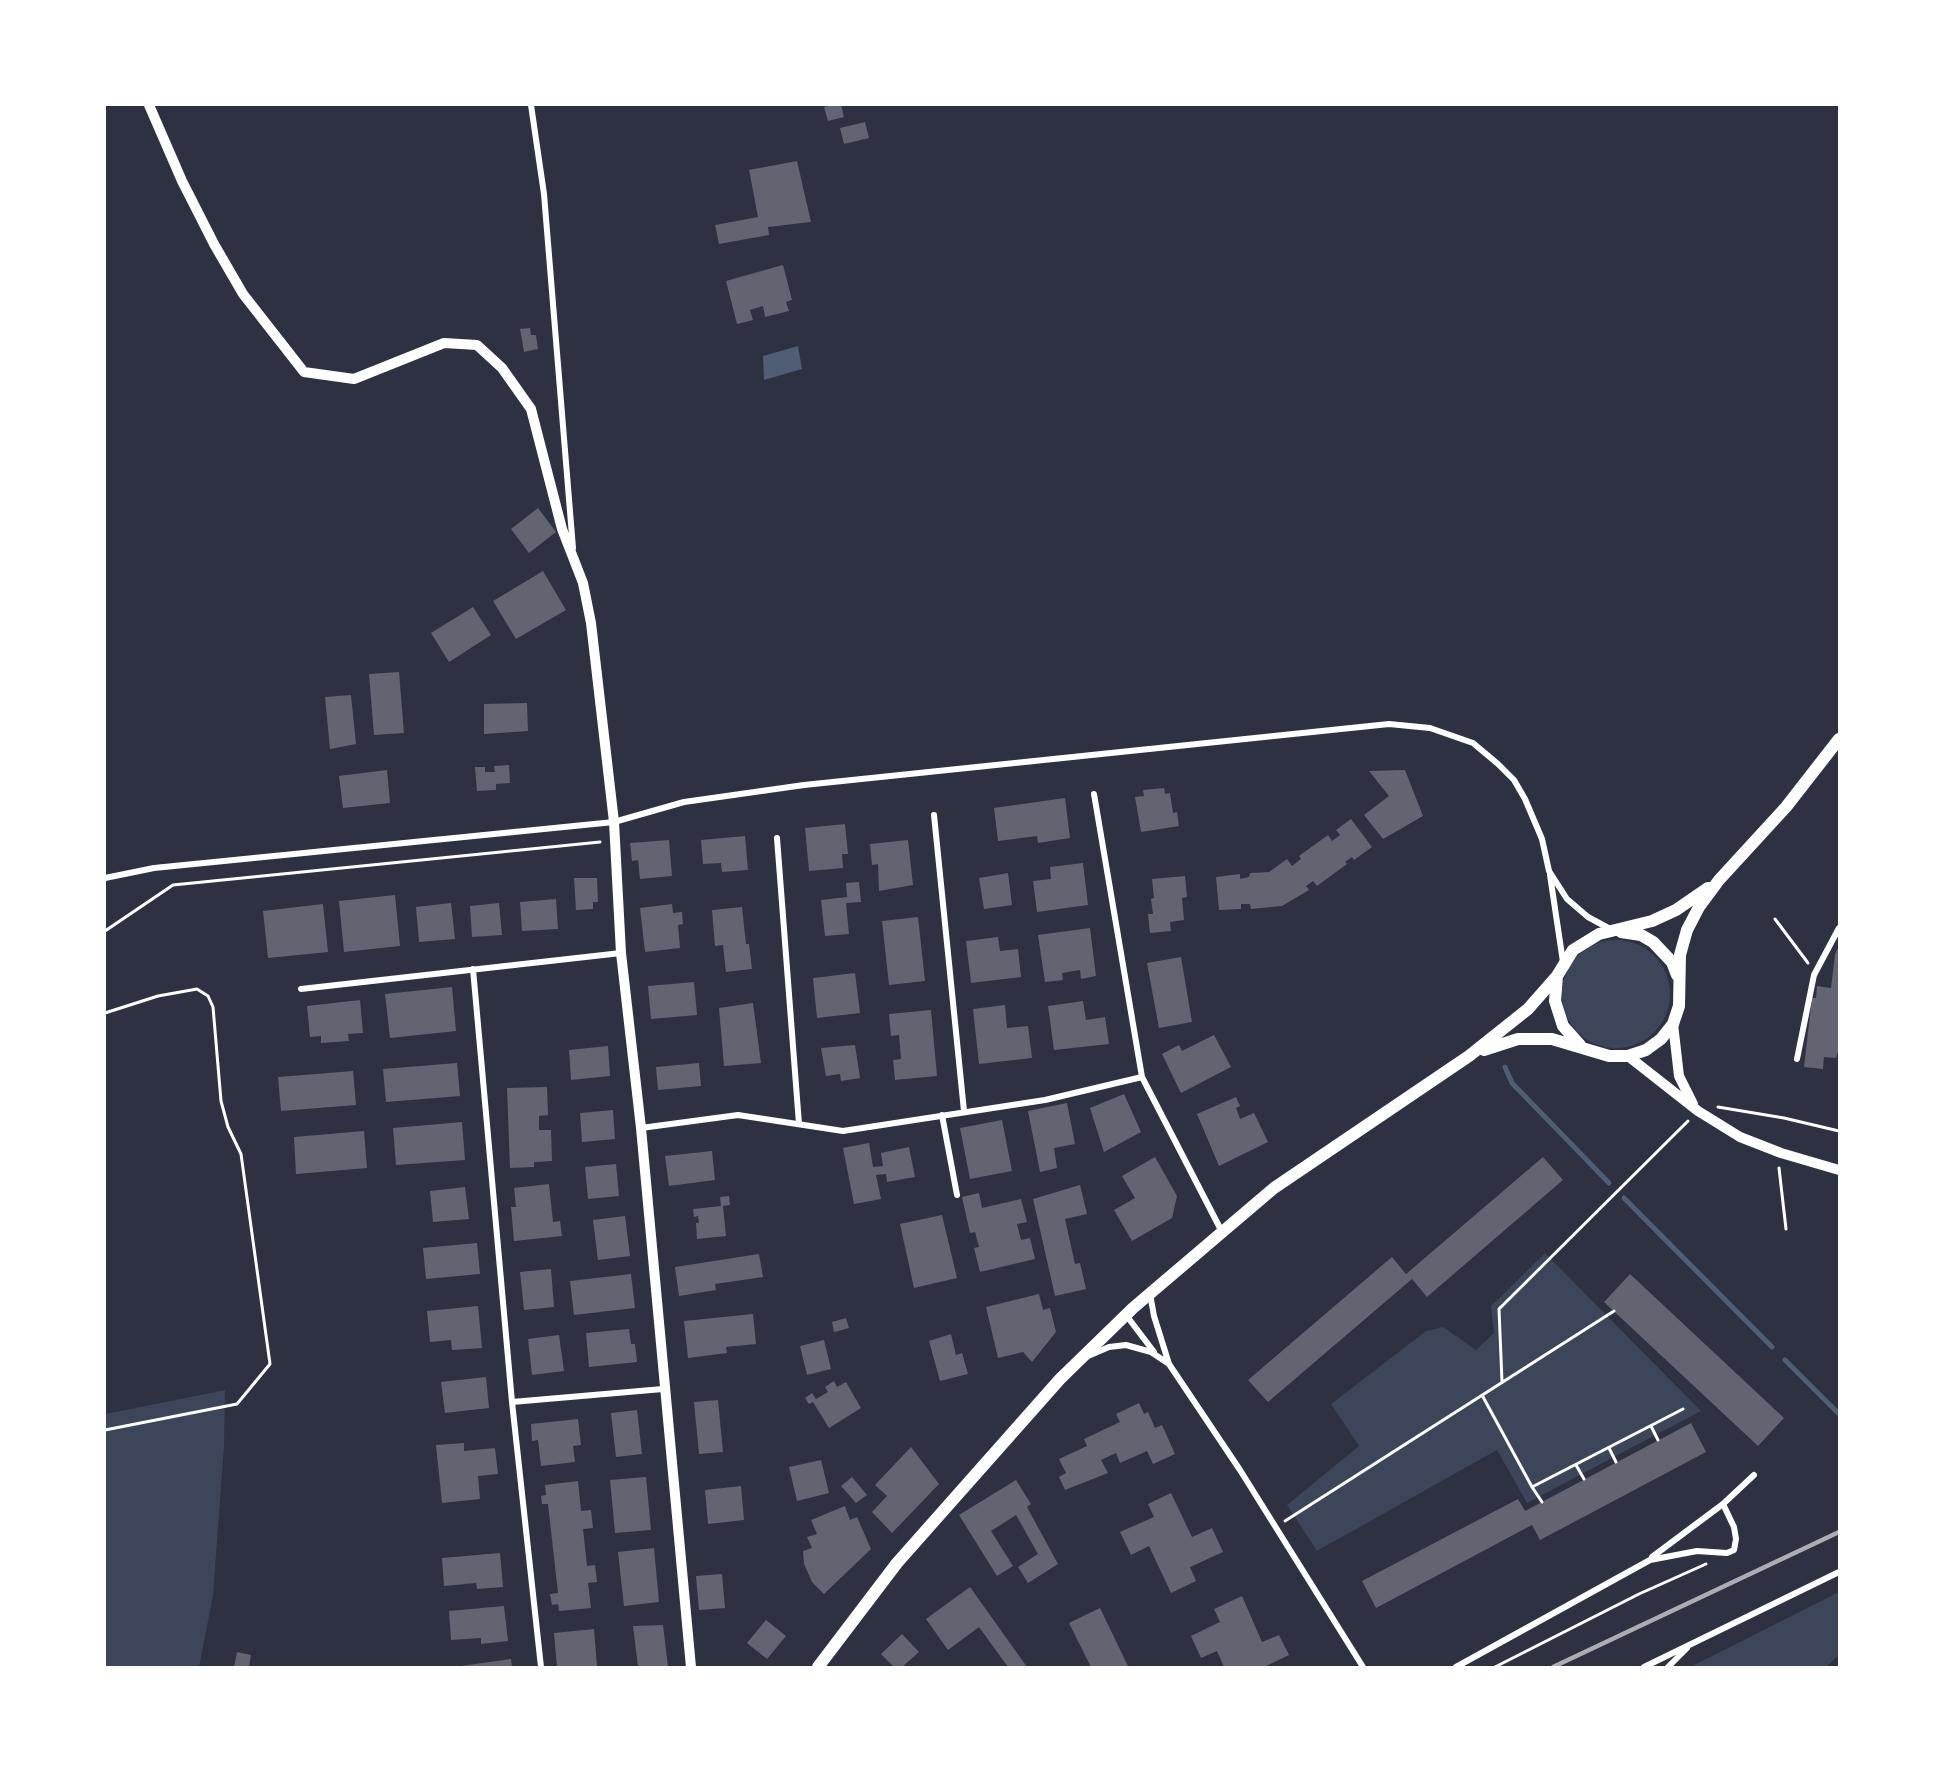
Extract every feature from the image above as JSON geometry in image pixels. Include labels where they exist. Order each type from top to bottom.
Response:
[{"type":"main road","points":[[1469,1056],[1502,1042],[1518,1039],[1552,1039],[1609,1056],[1628,1056],[1646,1050],[1661,1039],[1673,1024],[1679,1006],[1680,956],[1687,930],[1719,880],[1786,807],[1839,739]]},
{"type":"main road","points":[[818,1667],[897,1563],[1079,1360],[1150,1292],[1221,1230],[1327,1150],[1469,1056],[1528,1009],[1557,976],[1563,962],[1585,940],[1676,910],[1719,880]]},
{"type":"main road","points":[[1614,931],[1641,936],[1658,946],[1672,962],[1680,987]]},
{"type":"main road","points":[[1557,976],[1555,1001],[1560,1020],[1570,1036],[1590,1051]]},
{"type":"street","points":[[149,105],[182,181],[243,294],[304,372],[354,379],[444,343],[477,345],[502,368],[531,409],[562,529],[583,584],[591,623],[614,822],[621,953],[640,1128],[691,1667]]},
{"type":"street","points":[[531,105],[544,194],[574,560]]},
{"type":"street","points":[[105,878],[154,868],[614,822],[684,802],[804,785],[1389,724],[1430,728],[1473,743],[1514,780],[1542,838],[1563,962]]},
{"type":"street","points":[[1094,794],[1142,1077],[1221,1230]]},
{"type":"street","points":[[934,815],[964,1111]]},
{"type":"street","points":[[777,838],[800,1124]]},
{"type":"street","points":[[1549,872],[1567,899],[1588,917],[1614,931]]},
{"type":"street","points":[[1797,1059],[1816,971],[1839,928]]},
{"type":"street","points":[[301,989],[621,953]]},
{"type":"street","points":[[473,969],[512,1402],[541,1667]]},
{"type":"street","points":[[1673,1024],[1679,1076],[1698,1112]]},
{"type":"street","points":[[1628,1056],[1698,1112],[1740,1137],[1776,1152],[1839,1170]]},
{"type":"street","points":[[640,1128],[738,1115],[843,1131],[1046,1100],[1142,1077]]},
{"type":"street","points":[[942,1115],[957,1195]]},
{"type":"street","points":[[1150,1292],[1154,1316],[1169,1364],[1276,1527],[1363,1667]]},
{"type":"street","points":[[1126,1314],[1158,1356]]},
{"type":"street","points":[[1079,1360],[1109,1347],[1126,1345],[1139,1347],[1169,1364]]},
{"type":"street","points":[[512,1402],[663,1389]]},
{"type":"street","points":[[1455,1667],[1650,1560],[1723,1504],[1754,1475]]},
{"type":"street","points":[[1650,1560],[1697,1551],[1727,1553],[1734,1550],[1736,1539],[1734,1527],[1723,1504]]},
{"type":"street","points":[[1644,1667],[1839,1572]]},
{"type":"street","points":[[1668,1667],[1694,1642]]},
{"type":"path","points":[[105,931],[174,885],[615,841]]},
{"type":"path","points":[[1775,919],[1816,971]]},
{"type":"path","points":[[105,1013],[158,996],[197,989],[208,996],[213,1007],[220,1101],[228,1127],[241,1154],[270,1364],[237,1404],[105,1430]]},
{"type":"path","points":[[1502,1382],[1499,1309],[1698,1112],[1721,1106],[1839,1131]]},
{"type":"path","points":[[1776,1152],[1786,1229]]},
{"type":"path","points":[[1276,1527],[1614,1311]]},
{"type":"path","points":[[1482,1395],[1542,1502]]},
{"type":"path","points":[[1532,1487],[1683,1409]]},
{"type":"path","points":[[1651,1426],[1658,1440]]},
{"type":"path","points":[[1609,1448],[1616,1462]]},
{"type":"path","points":[[1576,1465],[1584,1479]]},
{"type":"path","points":[[1495,1667],[1639,1593],[1727,1553]]},
{"type":"shaded area","points":[[798,346],[802,369],[764,380],[763,356]]},
{"type":"shaded area","points":[[1616,940],[1637,944],[1654,956],[1666,973],[1670,994],[1666,1015],[1654,1032],[1637,1044],[1616,1048],[1595,1044],[1578,1032],[1566,1015],[1562,994],[1566,973],[1578,956],[1595,944]]},
{"type":"shaded area","points":[[1545,1253],[1701,1411],[1527,1503],[1497,1450],[1317,1551],[1287,1505],[1359,1446],[1331,1404],[1426,1331],[1443,1327],[1476,1350],[1494,1333],[1491,1306]]},
{"type":"shaded area","points":[[225,1390],[224,1446],[213,1596],[199,1667],[105,1667],[105,1414]]},
{"type":"shaded area","points":[[1839,1592],[1839,1655],[1826,1667],[1690,1667]]},
{"type":"building","points":[[841,105],[844,117],[828,121],[824,107]]},
{"type":"building","points":[[865,122],[869,138],[844,144],[840,128]]},
{"type":"building","points":[[797,161],[811,222],[768,227],[769,235],[719,244],[715,225],[758,217],[749,170]]},
{"type":"building","points":[[783,265],[792,300],[786,302],[789,311],[765,317],[763,306],[750,310],[753,320],[737,324],[726,281]]},
{"type":"building","points":[[530,328],[531,335],[536,335],[538,349],[524,352],[520,329]]},
{"type":"building","points":[[538,508],[556,532],[529,553],[511,529]]},
{"type":"building","points":[[543,571],[566,610],[516,639],[493,601]]},
{"type":"building","points":[[473,607],[491,635],[449,662],[431,633]]},
{"type":"building","points":[[399,672],[404,733],[374,735],[369,674]]},
{"type":"building","points":[[351,695],[356,744],[330,749],[325,697]]},
{"type":"building","points":[[527,703],[528,731],[484,734],[484,704]]},
{"type":"building","points":[[509,765],[510,783],[496,784],[496,790],[477,791],[475,767],[485,767],[485,772],[495,772],[494,766]]},
{"type":"building","points":[[387,770],[390,803],[343,808],[339,776]]},
{"type":"building","points":[[1405,770],[1423,816],[1383,839],[1364,815],[1389,796],[1369,771]]},
{"type":"building","points":[[1164,788],[1165,794],[1170,793],[1173,813],[1177,812],[1179,826],[1141,832],[1135,797],[1144,796],[1143,790]]},
{"type":"building","points":[[1065,798],[1070,838],[1038,843],[1037,836],[998,841],[994,808]]},
{"type":"building","points":[[1351,819],[1372,847],[1354,860],[1352,857],[1345,862],[1347,864],[1317,886],[1313,881],[1306,886],[1309,890],[1282,906],[1251,909],[1250,904],[1241,904],[1241,909],[1219,910],[1216,877],[1240,874],[1240,879],[1249,877],[1250,873],[1269,872],[1287,859],[1292,866],[1301,859],[1299,856],[1328,835],[1332,841],[1340,835],[1336,830]]},
{"type":"building","points":[[845,824],[848,854],[842,854],[843,868],[809,871],[805,828]]},
{"type":"building","points":[[745,836],[748,870],[722,872],[721,863],[703,864],[701,840]]},
{"type":"building","points":[[669,840],[672,876],[640,879],[638,860],[632,861],[630,843]]},
{"type":"building","points":[[908,840],[913,885],[879,891],[878,864],[872,865],[870,844]]},
{"type":"building","points":[[1083,863],[1088,905],[1037,912],[1033,881],[1051,879],[1050,867]]},
{"type":"building","points":[[1008,873],[1012,905],[984,909],[979,878]]},
{"type":"building","points":[[1185,876],[1187,897],[1182,898],[1184,920],[1170,922],[1171,931],[1150,933],[1148,914],[1153,914],[1151,899],[1154,898],[1152,879]]},
{"type":"building","points":[[574,878],[597,878],[598,902],[593,902],[593,909],[576,910]]},
{"type":"building","points":[[859,882],[861,902],[846,903],[849,934],[825,936],[821,900],[847,897],[846,883]]},
{"type":"building","points":[[395,895],[400,946],[344,952],[339,901]]},
{"type":"building","points":[[556,899],[558,929],[522,931],[520,902]]},
{"type":"building","points":[[451,903],[455,939],[419,942],[416,907]]},
{"type":"building","points":[[499,903],[502,935],[472,937],[470,906]]},
{"type":"building","points":[[323,904],[328,952],[268,958],[263,911]]},
{"type":"building","points":[[672,904],[673,913],[682,912],[683,924],[678,925],[680,948],[645,952],[640,908]]},
{"type":"building","points":[[742,907],[746,944],[749,944],[752,969],[726,972],[723,945],[715,946],[712,910]]},
{"type":"building","points":[[918,917],[925,981],[889,985],[882,921]]},
{"type":"building","points":[[1090,928],[1096,976],[1081,979],[1080,970],[1062,973],[1063,980],[1045,982],[1038,935]]},
{"type":"building","points":[[998,937],[1000,951],[1018,949],[1021,977],[971,983],[966,941]]},
{"type":"building","points":[[1839,946],[1839,1049],[1836,1058],[1824,1057],[1823,1069],[1804,1067],[1812,998],[1816,998],[1817,986],[1831,988],[1835,954]]},
{"type":"building","points":[[1181,957],[1192,1022],[1159,1028],[1147,963]]},
{"type":"building","points":[[855,973],[860,1013],[817,1018],[813,978]]},
{"type":"building","points":[[694,982],[697,1015],[651,1019],[648,986]]},
{"type":"building","points":[[452,987],[456,1031],[390,1038],[385,994]]},
{"type":"building","points":[[360,1000],[363,1033],[348,1034],[349,1041],[321,1043],[321,1036],[310,1037],[307,1006]]},
{"type":"building","points":[[1083,1001],[1086,1020],[1105,1017],[1109,1044],[1054,1050],[1048,1006]]},
{"type":"building","points":[[753,1003],[761,1063],[724,1066],[719,1008]]},
{"type":"building","points":[[1005,1005],[1007,1028],[1028,1026],[1032,1058],[979,1064],[973,1009]]},
{"type":"building","points":[[931,1010],[937,1076],[895,1080],[893,1060],[901,1059],[899,1035],[891,1036],[889,1014]]},
{"type":"building","points":[[1214,1035],[1231,1067],[1181,1093],[1162,1054],[1179,1045],[1182,1051]]},
{"type":"building","points":[[855,1045],[860,1078],[841,1081],[840,1074],[826,1076],[821,1048]]},
{"type":"building","points":[[608,1046],[610,1076],[571,1080],[569,1050]]},
{"type":"building","points":[[457,1063],[460,1096],[386,1102],[383,1069]]},
{"type":"building","points":[[699,1063],[701,1086],[658,1090],[656,1067]]},
{"type":"building","points":[[353,1071],[356,1105],[281,1111],[278,1077]]},
{"type":"building","points":[[547,1087],[548,1115],[539,1116],[539,1130],[551,1130],[552,1161],[534,1162],[534,1167],[510,1168],[507,1088]]},
{"type":"building","points":[[1124,1094],[1141,1132],[1104,1152],[1090,1108]]},
{"type":"building","points":[[1236,1097],[1240,1106],[1236,1108],[1240,1119],[1254,1113],[1268,1142],[1219,1166],[1197,1114]]},
{"type":"building","points":[[1067,1103],[1075,1144],[1054,1148],[1057,1168],[1040,1172],[1028,1111]]},
{"type":"building","points":[[613,1110],[615,1139],[582,1142],[580,1113]]},
{"type":"building","points":[[1002,1120],[1012,1171],[970,1179],[960,1128]]},
{"type":"building","points":[[462,1122],[465,1160],[396,1165],[393,1128]]},
{"type":"building","points":[[364,1131],[367,1168],[296,1174],[294,1137]]},
{"type":"building","points":[[869,1143],[873,1167],[883,1166],[881,1153],[909,1147],[915,1177],[887,1182],[886,1174],[876,1175],[881,1199],[854,1204],[843,1148]]},
{"type":"building","points":[[712,1151],[715,1180],[669,1186],[665,1156]]},
{"type":"building","points":[[1155,1157],[1177,1196],[1172,1218],[1132,1241],[1114,1210],[1135,1198],[1122,1176]]},
{"type":"building","points":[[1543,1157],[1563,1180],[1427,1297],[1412,1279],[1268,1402],[1248,1380],[1392,1257],[1406,1274]]},
{"type":"building","points":[[616,1164],[619,1196],[588,1199],[585,1167]]},
{"type":"building","points":[[549,1184],[553,1222],[560,1221],[562,1236],[514,1241],[511,1207],[516,1207],[514,1188]]},
{"type":"building","points":[[1080,1185],[1087,1214],[1065,1219],[1075,1264],[1080,1263],[1086,1289],[1055,1296],[1033,1199]]},
{"type":"building","points":[[465,1187],[469,1219],[433,1222],[430,1191]]},
{"type":"building","points":[[979,1193],[982,1208],[1021,1199],[1027,1222],[1017,1224],[1021,1240],[1030,1238],[1035,1259],[980,1272],[974,1248],[979,1247],[975,1232],[970,1233],[962,1197]]},
{"type":"building","points":[[729,1196],[730,1205],[723,1206],[726,1236],[697,1239],[696,1223],[699,1223],[698,1216],[694,1217],[693,1209],[721,1206],[720,1197]]},
{"type":"building","points":[[942,1215],[957,1278],[914,1288],[900,1224]]},
{"type":"building","points":[[625,1216],[630,1256],[598,1260],[593,1220]]},
{"type":"building","points":[[477,1243],[480,1274],[426,1279],[423,1248]]},
{"type":"building","points":[[759,1254],[763,1277],[715,1284],[716,1290],[679,1296],[675,1267]]},
{"type":"building","points":[[551,1269],[554,1307],[524,1310],[520,1272]]},
{"type":"building","points":[[631,1274],[635,1308],[574,1315],[570,1281]]},
{"type":"building","points":[[1630,1274],[1784,1418],[1758,1446],[1604,1302]]},
{"type":"building","points":[[1039,1294],[1043,1310],[1050,1308],[1056,1332],[1032,1362],[1023,1352],[998,1358],[986,1307]]},
{"type":"building","points":[[478,1306],[482,1348],[452,1350],[451,1340],[430,1342],[427,1311]]},
{"type":"building","points":[[753,1314],[756,1344],[726,1347],[727,1353],[688,1358],[684,1321]]},
{"type":"building","points":[[846,1318],[849,1328],[834,1332],[832,1322]]},
{"type":"building","points":[[629,1329],[631,1344],[635,1344],[637,1362],[589,1367],[586,1333]]},
{"type":"building","points":[[951,1334],[956,1355],[962,1353],[968,1374],[940,1381],[929,1341]]},
{"type":"building","points":[[559,1335],[564,1371],[532,1375],[528,1339]]},
{"type":"building","points":[[824,1340],[831,1369],[807,1375],[800,1346]]},
{"type":"building","points":[[486,1377],[489,1408],[445,1413],[441,1382]]},
{"type":"building","points":[[834,1381],[837,1387],[846,1382],[861,1408],[829,1428],[813,1402],[809,1404],[805,1398],[812,1393],[816,1399],[828,1392],[825,1387]]},
{"type":"building","points":[[718,1400],[723,1452],[699,1454],[694,1402]]},
{"type":"building","points":[[1139,1403],[1144,1414],[1148,1412],[1155,1428],[1162,1425],[1175,1454],[1153,1464],[1147,1451],[1120,1463],[1116,1453],[1101,1460],[1108,1473],[1065,1490],[1059,1477],[1066,1473],[1059,1459],[1087,1446],[1084,1439],[1120,1422],[1116,1414]]},
{"type":"building","points":[[637,1410],[642,1454],[616,1457],[611,1413]]},
{"type":"building","points":[[578,1419],[581,1445],[573,1446],[575,1462],[541,1466],[538,1440],[532,1441],[531,1424]]},
{"type":"building","points":[[1691,1423],[1706,1452],[1540,1540],[1532,1525],[1376,1608],[1362,1581],[1518,1499],[1525,1511]]},
{"type":"building","points":[[464,1443],[464,1451],[495,1448],[498,1474],[478,1476],[480,1499],[442,1503],[436,1445]]},
{"type":"building","points":[[911,1447],[939,1484],[892,1533],[872,1512],[887,1496],[875,1485]]},
{"type":"building","points":[[821,1460],[829,1493],[797,1501],[789,1467]]},
{"type":"building","points":[[646,1477],[651,1530],[615,1533],[610,1480]]},
{"type":"building","points":[[852,1477],[867,1495],[856,1503],[841,1486]]},
{"type":"building","points":[[1016,1480],[1031,1504],[1027,1507],[1058,1564],[1028,1583],[1018,1567],[1038,1554],[1016,1515],[991,1531],[1013,1566],[997,1576],[959,1515]]},
{"type":"building","points":[[578,1481],[581,1511],[591,1510],[593,1528],[583,1529],[587,1566],[595,1565],[597,1582],[588,1583],[591,1608],[559,1611],[558,1604],[552,1605],[550,1594],[558,1593],[548,1504],[542,1504],[541,1496],[546,1495],[545,1485]]},
{"type":"building","points":[[741,1486],[744,1520],[708,1524],[705,1490]]},
{"type":"building","points":[[1171,1493],[1192,1537],[1212,1528],[1223,1552],[1190,1567],[1196,1581],[1171,1593],[1149,1546],[1131,1555],[1120,1532],[1154,1517],[1148,1504]]},
{"type":"building","points":[[845,1506],[850,1520],[857,1517],[871,1549],[824,1594],[812,1582],[804,1564],[803,1551],[812,1548],[807,1537],[817,1534],[811,1520]]},
{"type":"building","points":[[654,1548],[659,1602],[624,1606],[618,1552]]},
{"type":"building","points":[[500,1553],[503,1587],[477,1589],[476,1583],[444,1586],[442,1558]]},
{"type":"building","points":[[722,1574],[725,1608],[699,1610],[696,1576]]},
{"type":"building","points":[[970,1587],[1027,1667],[1008,1667],[979,1627],[948,1650],[926,1619]]},
{"type":"building","points":[[1242,1596],[1262,1642],[1279,1635],[1289,1655],[1264,1667],[1224,1667],[1217,1651],[1201,1658],[1191,1636],[1220,1622],[1214,1609]]},
{"type":"building","points":[[504,1606],[508,1641],[481,1644],[481,1638],[451,1640],[449,1611]]},
{"type":"building","points":[[1100,1608],[1128,1666],[1126,1667],[1091,1667],[1069,1623]]},
{"type":"building","points":[[766,1620],[786,1636],[767,1659],[747,1643]]},
{"type":"building","points":[[663,1625],[668,1667],[638,1667],[633,1626]]},
{"type":"building","points":[[594,1629],[597,1667],[557,1667],[554,1633]]},
{"type":"building","points":[[902,1634],[919,1652],[902,1667],[894,1667],[881,1654]]},
{"type":"building","points":[[237,1652],[251,1655],[249,1667],[234,1667]]},
{"type":"building","points":[[511,1659],[512,1667],[461,1667],[461,1666]]},
{"type":"waterway","points":[[1505,1067],[1512,1083],[1609,1183]]},
{"type":"waterway","points":[[1624,1198],[1772,1347]]},
{"type":"waterway","points":[[1785,1360],[1839,1414]]},
{"type":"railway","points":[[1553,1667],[1839,1532]]}]
